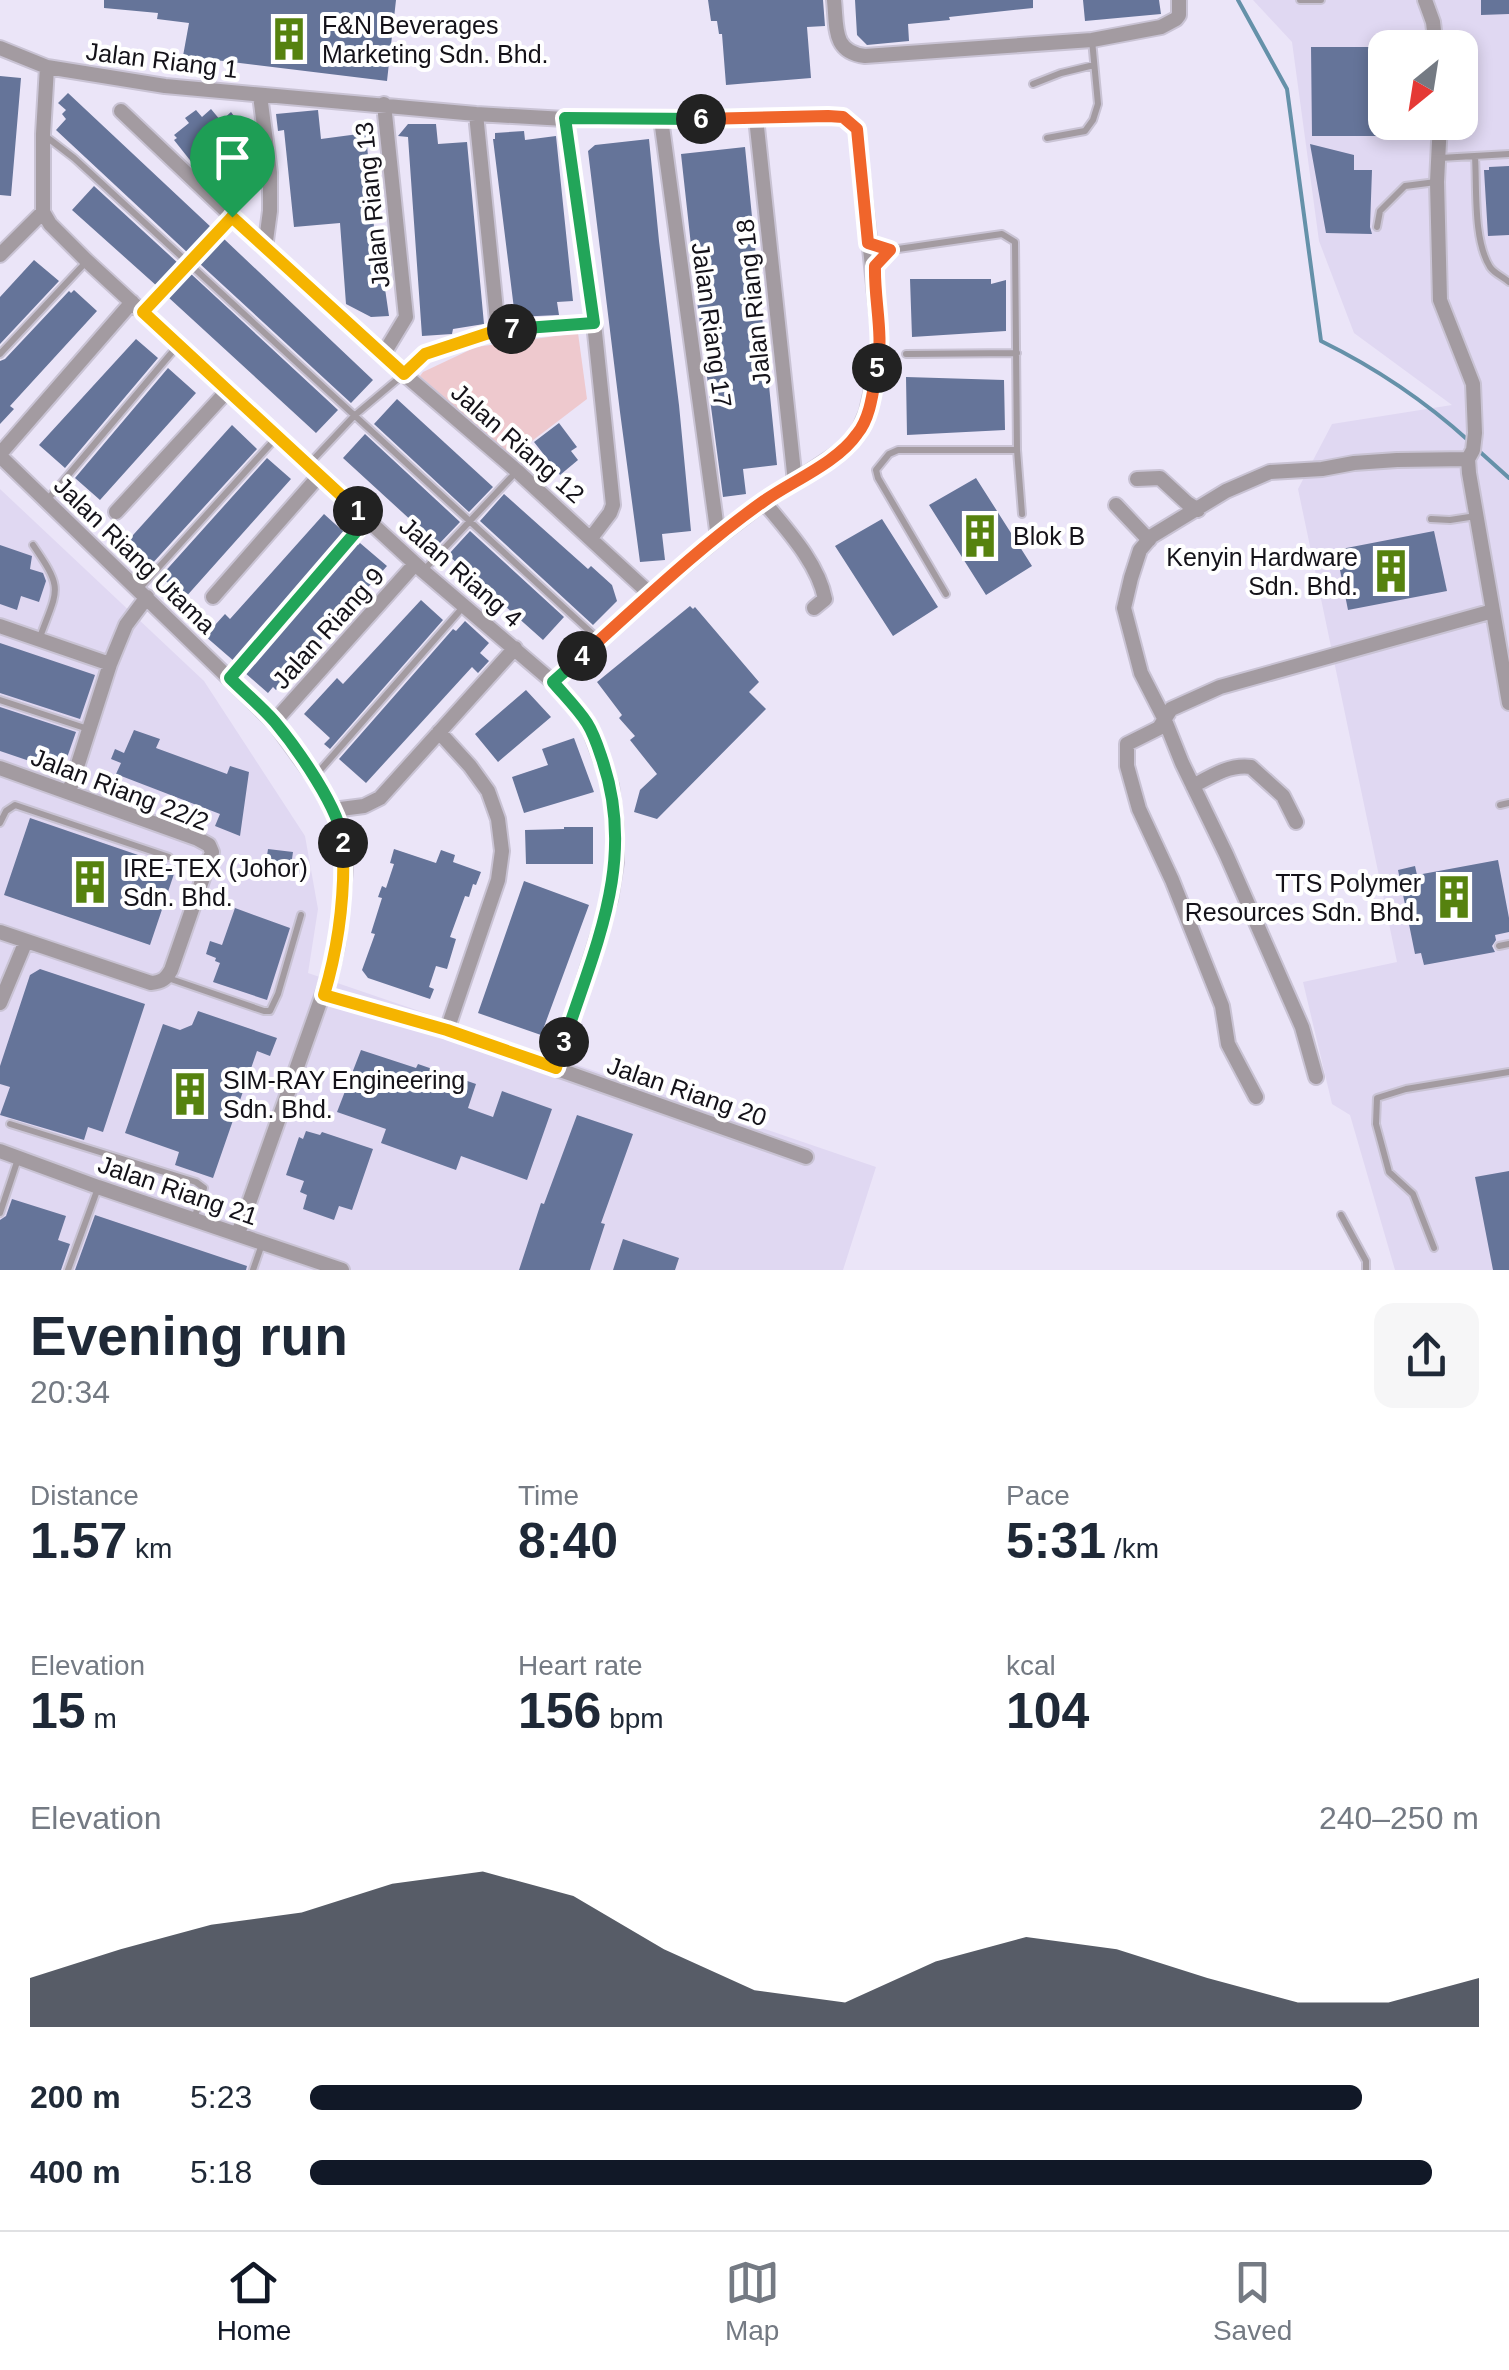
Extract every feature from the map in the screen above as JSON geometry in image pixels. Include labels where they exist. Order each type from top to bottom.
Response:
[{"type":"street","points":[[834,0],[838,42],[847,52],[865,56],[1092,40],[1161,27],[1176,19],[1179,0]]},
{"type":"street","points":[[1425,0],[1434,30]]},
{"type":"street","name":"Jalan Riang 1","points":[[0,48],[47,67],[165,86],[476,114],[661,119],[843,117],[857,129],[868,243]]},
{"type":"street","points":[[1,251],[43,212],[47,67]]},
{"type":"street","points":[[260,95],[270,172],[270,211],[264,248]]},
{"type":"street","name":"Jalan Riang 13","points":[[382,355],[406,317],[384,104]]},
{"type":"street","name":"Jalan Riang 12","points":[[121,111],[264,248],[650,594]]},
{"type":"street","points":[[476,114],[498,330]]},
{"type":"street","points":[[565,118],[594,323],[613,505],[591,538]]},
{"type":"street","name":"Jalan Riang 18","points":[[756,118],[795,482]]},
{"type":"street","name":"Jalan Riang 17","points":[[661,119],[718,537]]},
{"type":"street","points":[[1440,140],[1440,300],[1474,384],[1475,433],[1470,455],[1509,702]]},
{"type":"street","name":"Jalan Riang 4","points":[[43,212],[87,261],[366,520],[553,682],[588,724],[611,786],[616,862],[610,899],[556,1068]]},
{"type":"street","points":[[553,682],[718,537],[847,446],[864,424],[881,349],[868,243]]},
{"type":"street","points":[[0,455],[138,307]]},
{"type":"street","points":[[404,374],[425,354],[498,330],[594,323]]},
{"type":"street","points":[[116,512],[228,390]]},
{"type":"street","name":"Jalan Riang Utama","points":[[0,455],[274,722],[314,778],[343,836],[345,870],[337,946],[324,995],[238,1234]]},
{"type":"street","points":[[1316,1077],[1302,1027],[1141,673],[1124,608],[1140,550],[1148,540],[1226,491],[1270,472],[1470,455]]},
{"type":"street","points":[[213,597],[314,470]]},
{"type":"street","points":[[1138,479],[1160,478],[1198,510]]},
{"type":"street","points":[[764,502],[806,556],[822,586],[825,599],[814,608]]},
{"type":"street","points":[[1116,505],[1148,540]]},
{"type":"street","name":"Jalan Riang 9","points":[[274,722],[419,567]]},
{"type":"street","points":[[68,792],[110,664],[143,593]]},
{"type":"street","points":[[1256,1098],[1228,1044],[1222,1006],[1140,808],[1127,766],[1127,744],[1159,728],[1171,709],[1220,688],[1494,611]]},
{"type":"street","points":[[0,626],[110,664]]},
{"type":"street","points":[[333,810],[372,803],[516,648]]},
{"type":"street","points":[[438,732],[488,791],[498,818],[502,851],[498,880],[447,1030]]},
{"type":"street","points":[[1193,786],[1222,771],[1251,766],[1283,796],[1296,822]]},
{"type":"street","name":"Jalan Riang 22/2","points":[[0,768],[198,839],[211,848],[167,978]]},
{"type":"street","points":[[0,932],[151,983],[167,978]]},
{"type":"street","points":[[0,1004],[26,941]]},
{"type":"street","name":"Jalan Riang 20","points":[[324,995],[447,1030],[806,1156]]},
{"type":"street","name":"Jalan Riang 21","points":[[0,1151],[342,1270]]},
{"type":"lane","points":[[1300,0],[1321,0]]},
{"type":"lane","points":[[1047,138],[1084,131],[1093,120],[1098,104],[1092,40]]},
{"type":"lane","points":[[1033,84],[1094,65]]},
{"type":"lane","points":[[44,134],[599,640]]},
{"type":"lane","points":[[1439,158],[1509,154]]},
{"type":"lane","points":[[1476,156],[1482,250],[1493,272],[1509,282]]},
{"type":"lane","points":[[1377,227],[1380,211],[1405,186],[1438,182]]},
{"type":"lane","points":[[138,307],[188,264],[232,217]]},
{"type":"lane","points":[[868,243],[890,250],[992,234],[1009,236],[1015,242],[1017,450],[1022,514]]},
{"type":"lane","points":[[874,285],[875,266],[890,250]]},
{"type":"lane","points":[[0,354],[87,261]]},
{"type":"lane","points":[[47,500],[179,344]]},
{"type":"lane","points":[[906,354],[1016,353]]},
{"type":"lane","points":[[314,470],[354,416],[404,374]]},
{"type":"lane","points":[[143,593],[278,437]]},
{"type":"lane","points":[[946,594],[876,470],[889,454],[898,450],[1017,450]]},
{"type":"lane","points":[[419,567],[471,521],[517,471]]},
{"type":"lane","points":[[1431,519],[1477,516]]},
{"type":"lane","points":[[230,678],[366,520]]},
{"type":"lane","points":[[33,544],[56,586],[40,638]]},
{"type":"lane","points":[[314,778],[464,606]]},
{"type":"lane","points":[[1494,611],[1509,606]]},
{"type":"lane","points":[[0,700],[89,729]]},
{"type":"lane","points":[[0,823],[6,811],[15,806],[169,857]]},
{"type":"lane","points":[[167,978],[270,1011],[301,915]]},
{"type":"lane","points":[[1499,946],[1509,944]]},
{"type":"lane","points":[[1434,1248],[1413,1194],[1389,1172],[1376,1124],[1377,1098],[1406,1089],[1509,1072]]},
{"type":"lane","points":[[10,1124],[196,1182],[204,1188],[194,1219]]},
{"type":"lane","points":[[0,1213],[19,1158]]},
{"type":"lane","points":[[68,1270],[98,1187]]},
{"type":"lane","points":[[1341,1215],[1366,1261],[1366,1270]]},
{"type":"lane","points":[[253,1270],[262,1242]]},
{"type":"shaded area","points":[[1253,0],[1509,0],[1509,1270],[1395,1270],[1350,1115],[1332,1104],[1303,982],[1397,962],[1298,489],[1332,424],[1452,405],[1354,333],[1319,241],[1292,42]]},
{"type":"shaded area","points":[[578,333],[587,399],[511,457],[420,376],[476,347]]},
{"type":"shaded area","points":[[0,489],[204,681],[305,836],[318,909],[308,973],[876,1167],[843,1270],[0,1270]]},
{"type":"building","name":"F&N Beverages Marketing Sdn. Bhd.","points":[[104,0],[396,0],[387,81],[183,56],[189,23],[157,19],[158,13],[104,8]]},
{"type":"building","points":[[708,0],[823,0],[825,26],[807,27],[811,78],[726,85],[722,34],[717,21],[711,21]]},
{"type":"building","points":[[855,0],[1033,0],[1033,8],[908,24],[909,41],[867,45],[857,35]]},
{"type":"building","points":[[1083,0],[1159,0],[1161,14],[1085,21]]},
{"type":"building","points":[[1481,0],[1509,0],[1509,14],[1481,15]]},
{"type":"building","points":[[1311,47],[1368,47],[1368,136],[1312,136]]},
{"type":"building","points":[[0,76],[21,78],[11,196],[0,195]]},
{"type":"building","points":[[68,93],[213,229],[189,254],[56,130],[66,119],[62,114],[66,110],[58,103]]},
{"type":"building","points":[[211,109],[221,121],[231,112],[248,135],[219,158],[245,180],[236,191],[208,167],[204,171],[197,169],[174,140],[174,135],[189,123],[185,118],[196,110],[202,117]]},
{"type":"building","points":[[318,110],[321,139],[366,133],[378,274],[383,275],[389,316],[371,317],[346,304],[340,223],[294,227],[284,130],[278,131],[276,114]]},
{"type":"building","points":[[408,124],[436,124],[438,144],[467,142],[484,324],[453,329],[452,334],[422,336],[408,137],[398,136]]},
{"type":"building","points":[[524,131],[525,140],[556,136],[573,301],[557,302],[559,315],[515,317],[493,139],[495,133]]},
{"type":"building","points":[[649,139],[691,531],[662,534],[665,560],[640,562],[588,151],[595,145]]},
{"type":"building","points":[[1310,144],[1354,155],[1354,170],[1372,170],[1372,234],[1326,233]]},
{"type":"building","points":[[745,147],[777,465],[743,469],[746,494],[723,497],[681,154]]},
{"type":"building","points":[[1509,166],[1509,235],[1488,236],[1484,170]]},
{"type":"building","points":[[94,186],[179,264],[158,287],[72,210]]},
{"type":"building","points":[[223,238],[373,380],[351,403],[199,263]]},
{"type":"building","points":[[34,260],[59,281],[0,344],[0,297]]},
{"type":"building","points":[[190,273],[338,410],[316,433],[168,297]]},
{"type":"building","points":[[910,279],[991,279],[991,284],[1006,280],[1006,331],[912,337]]},
{"type":"building","points":[[74,290],[97,311],[10,406],[14,409],[0,424],[0,361]]},
{"type":"building","points":[[136,339],[158,358],[65,468],[39,445]]},
{"type":"building","points":[[168,368],[196,393],[100,500],[75,478]]},
{"type":"building","points":[[906,377],[1004,380],[1005,430],[907,435]]},
{"type":"building","points":[[397,399],[493,487],[469,512],[374,424]]},
{"type":"building","points":[[559,423],[577,447],[571,451],[578,460],[560,475],[534,442]]},
{"type":"building","points":[[232,425],[257,449],[150,566],[125,544]]},
{"type":"building","points":[[365,434],[460,522],[438,545],[343,458]]},
{"type":"building","points":[[267,458],[291,479],[184,599],[161,576]]},
{"type":"building","name":"Blok B","points":[[976,478],[1032,566],[986,595],[929,505]]},
{"type":"building","points":[[504,494],[588,569],[591,566],[612,585],[617,601],[593,625],[480,521]]},
{"type":"building","points":[[324,514],[345,533],[235,662],[205,636],[225,614],[230,619]]},
{"type":"building","points":[[882,519],[938,607],[893,636],[835,546]]},
{"type":"building","points":[[470,531],[564,617],[543,640],[448,555]]},
{"type":"building","name":"Kenyin Hardware Sdn. Bhd.","points":[[1434,531],[1447,591],[1348,610],[1336,550]]},
{"type":"building","points":[[356,543],[387,566],[276,690],[273,687],[268,693],[244,672]]},
{"type":"building","points":[[0,545],[32,556],[30,569],[43,573],[46,581],[39,602],[21,596],[17,610],[0,604]]},
{"type":"building","points":[[421,600],[443,620],[330,749],[324,744],[330,738],[304,714],[337,678],[343,684]]},
{"type":"building","points":[[690,606],[695,607],[759,682],[749,692],[766,709],[657,819],[634,812],[640,790],[657,774],[630,740],[635,736],[597,682]]},
{"type":"building","points":[[465,621],[489,643],[480,653],[489,661],[478,673],[472,667],[366,783],[339,759],[453,629],[456,631]]},
{"type":"building","points":[[0,643],[95,675],[80,719],[0,693]]},
{"type":"building","points":[[526,690],[551,717],[498,762],[475,734]]},
{"type":"building","points":[[0,707],[76,732],[62,772],[0,751]]},
{"type":"building","points":[[134,730],[160,739],[156,748],[227,774],[230,766],[249,772],[240,836],[215,826],[220,814],[116,774],[121,763],[111,759],[115,749],[124,753]]},
{"type":"building","points":[[574,738],[594,792],[524,813],[512,777],[548,765],[542,749]]},
{"type":"building","name":"IRE-TEX (Johor) Sdn. Bhd.","points":[[30,818],[176,868],[150,945],[4,895]]},
{"type":"building","points":[[593,827],[593,864],[526,864],[525,830]]},
{"type":"building","points":[[268,849],[293,852],[290,873],[265,869]]},
{"type":"building","points":[[394,849],[436,863],[441,850],[455,855],[453,862],[481,872],[469,897],[465,896],[450,937],[456,939],[447,969],[436,966],[429,987],[434,989],[430,999],[368,978],[362,970],[375,934],[371,933],[382,898],[378,897],[382,886],[386,888],[394,864],[390,863]]},
{"type":"building","name":"TTS Polymer Resources Sdn. Bhd.","points":[[1498,860],[1509,932],[1495,935],[1495,952],[1424,965],[1421,953],[1415,954],[1398,870],[1415,866],[1417,875]]},
{"type":"building","points":[[524,881],[589,905],[541,1035],[478,1013]]},
{"type":"building","points":[[235,908],[290,928],[267,1000],[213,982],[220,963],[206,954],[210,941],[222,945]]},
{"type":"building","points":[[40,969],[145,1004],[103,1132],[88,1127],[84,1140],[0,1115],[10,1087],[0,1084],[0,1066],[30,975]]},
{"type":"building","name":"SIM-RAY Engineering Sdn. Bhd.","points":[[198,1011],[277,1038],[270,1056],[257,1051],[213,1178],[175,1165],[179,1152],[125,1133],[163,1024],[180,1030],[192,1025]]},
{"type":"building","points":[[361,1050],[476,1084],[468,1108],[493,1117],[502,1091],[552,1109],[527,1180],[461,1156],[456,1170],[381,1143],[386,1129],[337,1112]]},
{"type":"building","points":[[577,1115],[633,1134],[601,1223],[605,1224],[590,1270],[519,1270],[541,1203],[544,1204]]},
{"type":"building","points":[[306,1131],[320,1135],[322,1132],[373,1149],[352,1210],[339,1206],[334,1220],[303,1209],[307,1195],[300,1192],[304,1181],[286,1175],[299,1137],[303,1139]]},
{"type":"building","points":[[1509,1171],[1509,1270],[1493,1270],[1475,1177]]},
{"type":"building","points":[[12,1199],[66,1216],[58,1240],[70,1244],[61,1270],[0,1270],[0,1220],[6,1216]]},
{"type":"building","points":[[95,1215],[247,1266],[246,1270],[75,1270]]},
{"type":"building","points":[[623,1239],[679,1258],[675,1270],[613,1270]]},
{"type":"waterway","points":[[1238,0],[1287,89],[1321,341],[1398,386],[1469,441]]},
{"type":"waterway","points":[[1479,451],[1509,478]]},
{"type":"place","name":"F&N Beverages Marketing Sdn. Bhd.","points":[[289,39]]},
{"type":"place","name":"Blok B","points":[[980,536]]},
{"type":"place","name":"Kenyin Hardware Sdn. Bhd.","points":[[1391,571]]},
{"type":"place","name":"IRE-TEX (Johor) Sdn. Bhd.","points":[[90,882]]},
{"type":"place","name":"TTS Polymer Resources Sdn. Bhd.","points":[[1454,897]]},
{"type":"place","name":"SIM-RAY Engineering Sdn. Bhd.","points":[[190,1094]]},
{"type":"route","points":[[828,116],[843,117],[857,129],[868,243],[890,250],[875,266],[881,349],[864,424],[847,446],[718,537],[553,682],[588,724],[611,786],[616,826],[610,899],[556,1068],[447,1030],[324,995],[337,946],[345,870],[343,836],[333,810],[296,750],[230,678],[366,520],[143,312],[232,217],[404,374],[425,354],[498,330],[594,323],[565,118],[828,116]]}]
